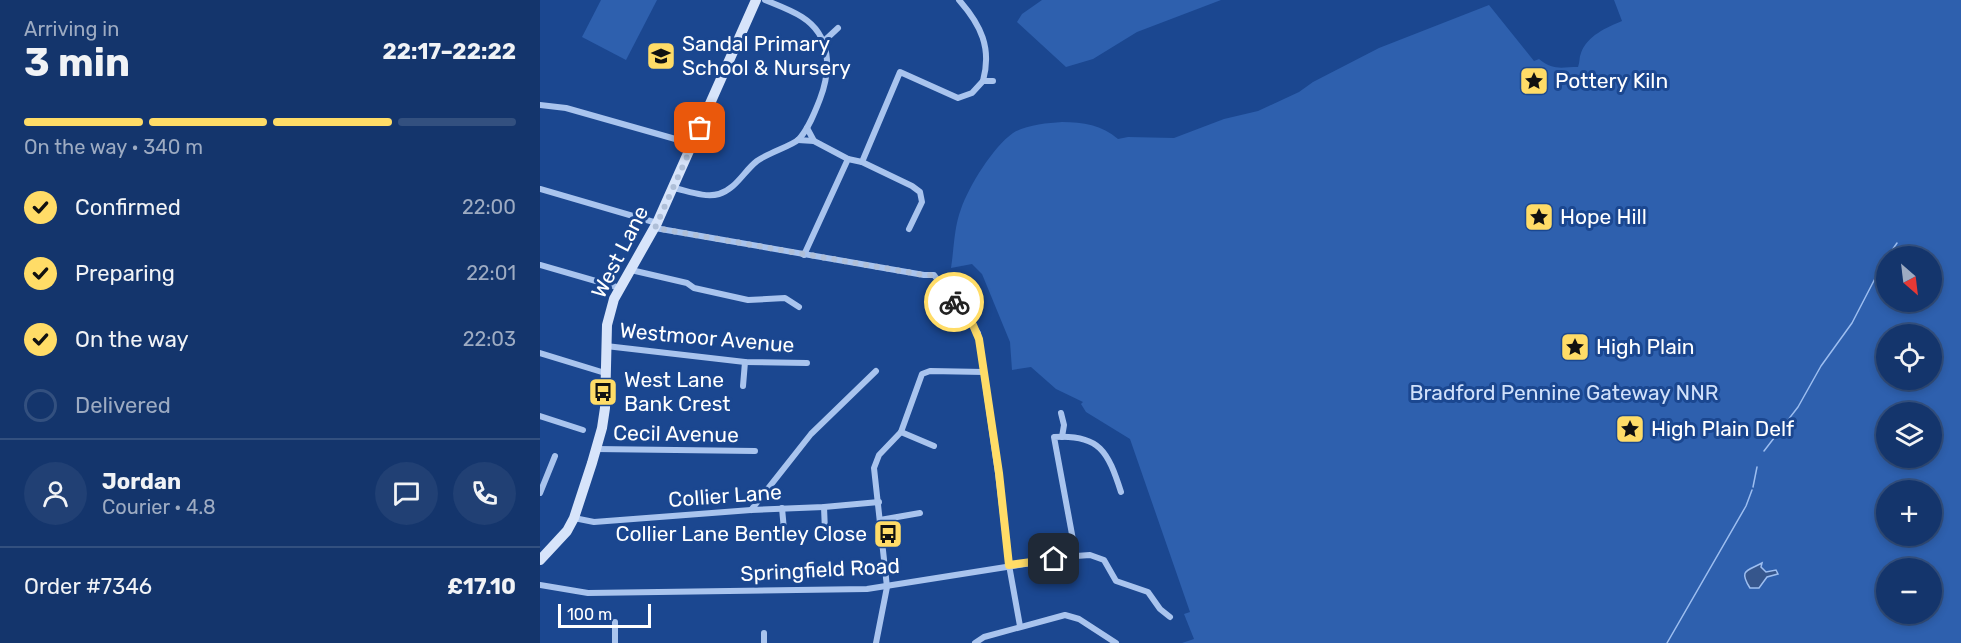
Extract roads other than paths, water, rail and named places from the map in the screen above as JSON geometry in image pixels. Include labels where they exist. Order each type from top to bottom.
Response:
[{"type":"street","name":"West Lane","points":[[540,560],[567,531],[574,518],[596,449],[605,408],[607,325],[614,298],[656,226],[756,0]]},
{"type":"street","points":[[674,188],[717,195],[731,188],[748,168],[762,158],[798,140],[807,128],[826,80],[828,59],[824,41],[804,18],[765,0]]},
{"type":"street","points":[[862,162],[900,72],[958,98],[972,93],[984,81],[987,56],[984,35],[961,2],[971,0]]},
{"type":"street","points":[[824,41],[838,28]]},
{"type":"street","points":[[984,81],[993,81]]},
{"type":"street","points":[[540,105],[566,108],[693,144]]},
{"type":"street","points":[[807,128],[814,141]]},
{"type":"street","points":[[798,140],[814,141],[848,159],[862,162],[912,186],[920,192],[922,202],[909,228]]},
{"type":"street","points":[[804,255],[848,159]]},
{"type":"street","points":[[540,189],[656,226],[804,255],[934,275],[976,329],[984,372],[1009,565],[1020,626]]},
{"type":"street","points":[[540,265],[620,288]]},
{"type":"street","points":[[631,270],[748,300],[785,298],[799,307]]},
{"type":"street","name":"Westmoor Avenue","points":[[606,346],[746,362],[807,363]]},
{"type":"street","points":[[540,353],[605,373]]},
{"type":"street","points":[[743,386],[746,362]]},
{"type":"street","points":[[751,510],[811,434],[876,371]]},
{"type":"street","points":[[876,643],[887,587],[874,468],[876,460],[901,432],[922,374],[930,371],[984,372]]},
{"type":"street","points":[[1061,413],[1064,425],[1062,437]]},
{"type":"street","points":[[540,416],[582,430]]},
{"type":"street","points":[[901,432],[934,446]]},
{"type":"street","points":[[1076,556],[1054,437],[1083,438],[1099,447],[1111,464],[1121,492]]},
{"type":"street","name":"Cecil Avenue","points":[[596,449],[755,451]]},
{"type":"street","points":[[540,493],[555,456]]},
{"type":"street","name":"Collier Lane","points":[[574,518],[594,522],[879,502]]},
{"type":"street","points":[[824,507],[825,531]]},
{"type":"street","points":[[782,508],[784,530]]},
{"type":"street","points":[[880,520],[920,513]]},
{"type":"street","name":"Springfield Road","points":[[540,585],[588,593],[867,589],[1009,565],[1090,555],[1106,563],[1116,581],[1144,590],[1152,596],[1160,609],[1170,617]]},
{"type":"street","points":[[975,643],[984,637],[1020,626],[1070,615],[1116,643]]},
{"type":"street","points":[[615,622],[615,643]]},
{"type":"street","points":[[764,633],[764,643]]},
{"type":"waterway","points":[[1764,451],[1798,407],[1821,366],[1852,323],[1876,277]]},
{"type":"waterway","points":[[1753,487],[1757,467]]},
{"type":"waterway","points":[[1667,643],[1746,506],[1752,490]]},
{"type":"place","name":"Sandal Primary School & Nursery","points":[[661,56]]},
{"type":"place","name":"Pottery Kiln","points":[[1534,81]]},
{"type":"place","name":"Hope Hill","points":[[1539,217]]},
{"type":"place","name":"High Plain","points":[[1575,347]]},
{"type":"place","name":"West Lane Bank Crest","points":[[603,392]]},
{"type":"place","name":"High Plain Delf","points":[[1630,429]]},
{"type":"place","name":"Collier Lane Bentley Close","points":[[888,534]]},
{"type":"park label","name":"Bradford Pennine Gateway NNR","points":[[1564,393]]}]
